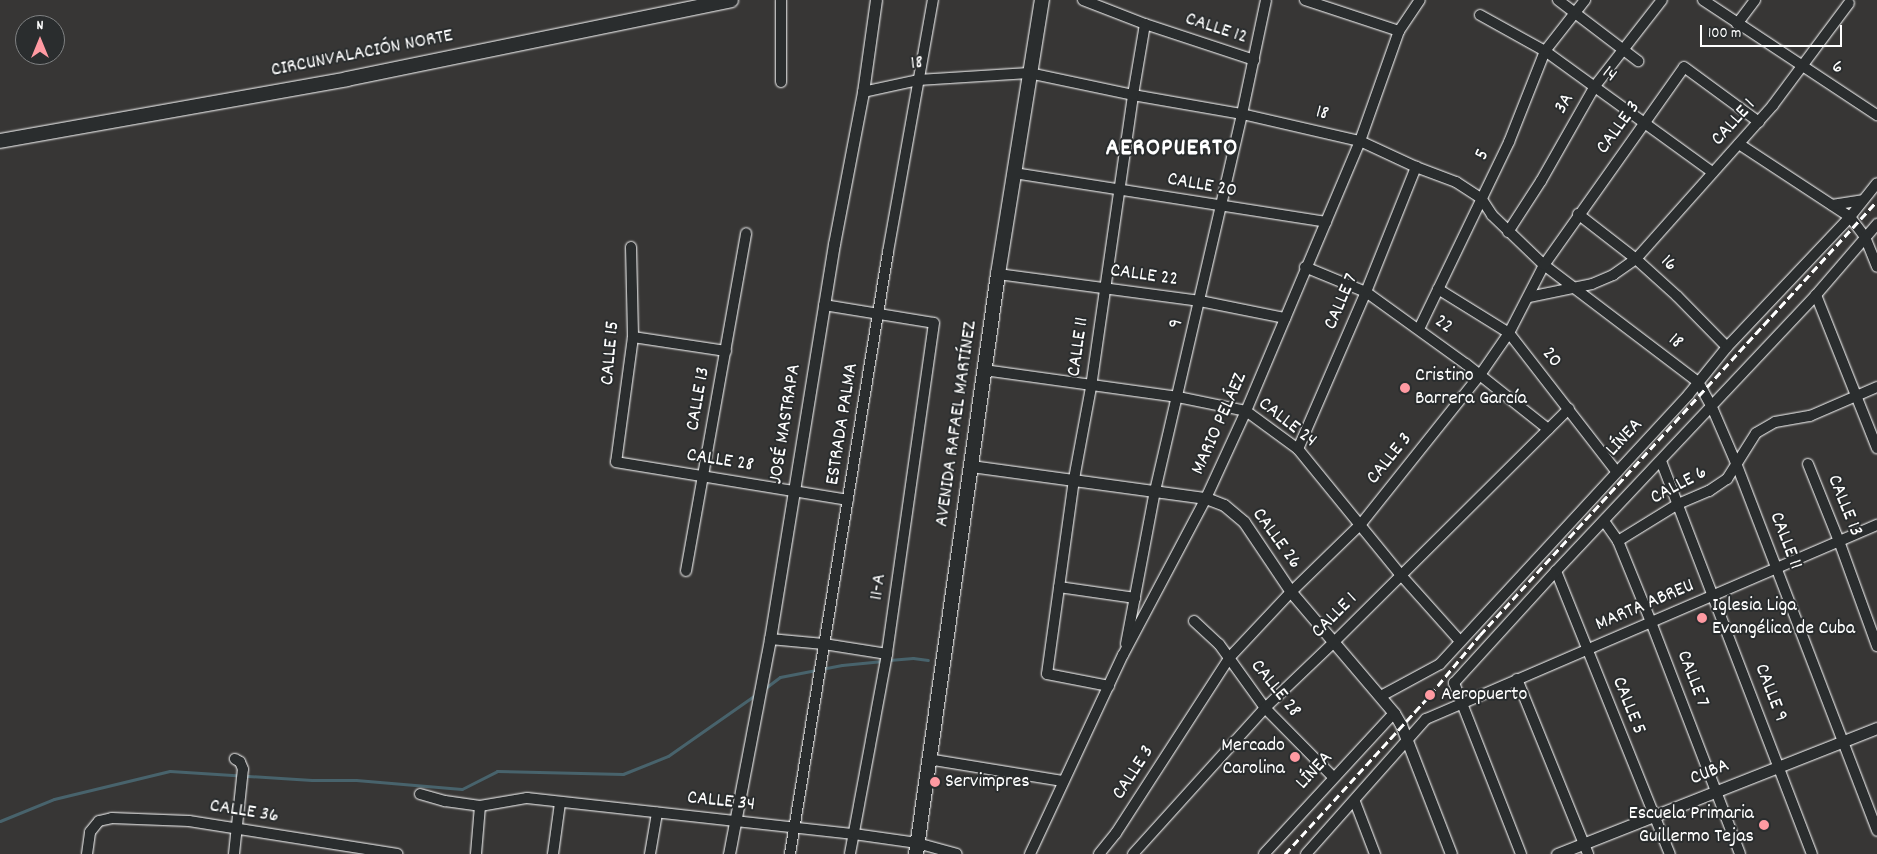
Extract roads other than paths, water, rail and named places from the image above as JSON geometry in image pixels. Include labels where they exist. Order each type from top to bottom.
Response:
[{"type":"main road","name":"CIRCUNVALACIÓN NORTE","points":[[0,141],[347,79],[731,0]]},
{"type":"main road","name":"AVENIDA RAFAEL MARTÍNEZ","points":[[917,848],[928,759],[998,274],[1042,0]]},
{"type":"street","points":[[781,0],[781,82]]},
{"type":"street","name":"JOSÉ MASTRAPA","points":[[729,854],[770,639],[824,305],[863,92],[876,0]]},
{"type":"street","name":"ESTRADA PALMA","points":[[790,854],[796,828],[878,313],[933,0]]},
{"type":"street","name":"CALLE 12","points":[[1083,0],[1145,24],[1254,60]]},
{"type":"street","name":"9","points":[[1123,656],[1155,491],[1200,301],[1266,0]]},
{"type":"street","points":[[1305,0],[1399,31]]},
{"type":"street","name":"MARIO PELÁEZ","points":[[1030,854],[1062,781],[1123,656],[1206,498],[1246,411],[1305,267],[1360,141],[1399,31],[1420,0]]},
{"type":"street","points":[[1558,0],[1638,61]]},
{"type":"street","name":"5","points":[[1419,329],[1508,142],[1545,51],[1585,0]]},
{"type":"street","name":"3A","points":[[1508,232],[1541,182],[1595,86],[1662,0]]},
{"type":"street","name":"6","points":[[1703,0],[1877,115]]},
{"type":"street","points":[[1737,24],[1755,0]]},
{"type":"street","name":"CALLE 1","points":[[1529,297],[1576,288],[1613,275],[1636,259],[1791,83],[1849,3]]},
{"type":"street","name":"14","points":[[1480,15],[1545,51],[1712,172]]},
{"type":"street","name":"CALLE 11","points":[[1109,686],[1047,674],[1074,480],[1091,387],[1145,24]]},
{"type":"street","name":"CALLE 3","points":[[1100,854],[1229,658],[1291,592],[1361,524],[1480,375],[1509,333],[1544,265],[1578,214],[1684,67],[1758,122]]},
{"type":"street","name":"18","points":[[863,92],[918,80],[1029,73],[1133,95],[1242,114],[1360,141],[1416,167],[1456,182],[1481,198],[1492,216],[1544,265],[1698,382]]},
{"type":"street","points":[[1739,144],[1850,217],[1865,237],[1877,267]]},
{"type":"street","name":"CALLE 7","points":[[1298,449],[1366,292],[1416,167]]},
{"type":"street","name":"CALLE 20","points":[[1014,173],[1326,222]]},
{"type":"street","name":"LÍNEA","points":[[1381,696],[1440,664],[1460,640],[1617,472],[1727,347],[1850,217],[1877,183]]},
{"type":"street","points":[[1832,205],[1863,200]]},
{"type":"street","name":"16","points":[[1578,214],[1636,259],[1677,296],[1727,347]]},
{"type":"street","name":"LÍNEA","points":[[1462,703],[1454,683],[1556,571],[1816,295],[1877,224]]},
{"type":"street","name":"CALLE 13","points":[[686,571],[746,233]]},
{"type":"street","name":"CALLE 15","points":[[616,462],[633,337],[632,248]]},
{"type":"street","name":"22","points":[[1305,267],[1366,292],[1419,329],[1548,429]]},
{"type":"street","name":"CALLE 22","points":[[998,274],[1200,301],[1285,318]]},
{"type":"street","name":"20","points":[[1438,289],[1509,333],[1617,472]]},
{"type":"street","points":[[1816,295],[1877,448]]},
{"type":"street","points":[[824,305],[878,313]]},
{"type":"street","name":"11-A","points":[[850,854],[887,654],[934,323],[878,313]]},
{"type":"street","points":[[633,337],[726,352]]},
{"type":"street","name":"CALLE 24","points":[[984,370],[1091,387],[1178,397],[1246,411],[1298,449],[1400,574],[1460,640]]},
{"type":"street","name":"CALLE 11","points":[[1698,382],[1711,405],[1736,462],[1877,831]]},
{"type":"street","name":"CALLE 6","points":[[1618,541],[1678,504],[1709,491],[1727,479],[1756,433],[1775,422],[1810,416],[1877,387]]},
{"type":"street","name":"CALLE 1","points":[[1133,854],[1265,708],[1569,409]]},
{"type":"street","name":"CALLE 9","points":[[1661,461],[1780,766],[1812,854]]},
{"type":"street","name":"CALLE 28","points":[[616,462],[848,500]]},
{"type":"street","name":"CALLE 13","points":[[1808,464],[1839,541],[1877,646]]},
{"type":"street","name":"CALLE 26","points":[[971,466],[1206,498],[1224,505],[1244,522],[1291,592],[1394,713],[1401,725],[1451,854]]},
{"type":"street","name":"CALLE 7","points":[[1604,521],[1618,541],[1740,854]]},
{"type":"street","name":"MARTA ABREU","points":[[1407,741],[1426,719],[1877,525]]},
{"type":"street","name":"CALLE 5","points":[[1556,571],[1586,650],[1670,854]]},
{"type":"street","points":[[1059,587],[1134,598]]},
{"type":"street","name":"CALLE 28","points":[[1194,621],[1219,644],[1265,708],[1333,777]]},
{"type":"street","points":[[770,639],[824,644],[887,654]]},
{"type":"street","points":[[1517,679],[1586,849]]},
{"type":"street","points":[[1462,703],[1521,854]]},
{"type":"street","name":"LÍNEA","points":[[1264,854],[1394,713]]},
{"type":"street","name":"CUBA","points":[[1557,854],[1586,849],[1654,816],[1877,728]]},
{"type":"street","points":[[1306,854],[1355,802],[1407,741]]},
{"type":"street","points":[[234,854],[243,769],[240,762],[235,759]]},
{"type":"street","points":[[928,759],[1062,781]]},
{"type":"street","name":"CALLE 34","points":[[420,794],[480,811],[527,798],[854,834],[917,848],[956,854]]},
{"type":"street","points":[[1355,802],[1375,854]]},
{"type":"street","points":[[553,854],[560,803]]},
{"type":"street","points":[[476,854],[480,811]]},
{"type":"street","points":[[650,854],[657,813]]},
{"type":"street","name":"CALLE 36","points":[[86,854],[90,832],[100,821],[112,818],[189,820],[238,830],[397,854]]},
{"type":"waterway","points":[[889,660],[913,658],[928,660]]},
{"type":"waterway","points":[[764,689],[780,677],[842,665],[883,661]]},
{"type":"waterway","points":[[0,821],[54,799],[170,771],[312,780],[356,780],[462,789],[497,771],[623,774],[668,756],[755,695]]},
{"type":"railway","points":[[1285,854],[1430,695],[1480,635],[1877,201]]},
{"type":"place","name":"Cristino Barrera García","points":[[1405,388]]},
{"type":"place","name":"Iglesia Liga Evangélica de Cuba","points":[[1702,618]]},
{"type":"place","name":"Aeropuerto","points":[[1430,695]]},
{"type":"place","name":"Mercado Carolina","points":[[1295,757]]},
{"type":"place","name":"Servimpres","points":[[935,782]]},
{"type":"place","name":"Escuela Primaria Guillermo Tejas","points":[[1764,825]]},
{"type":"district","name":"AEROPUERTO","points":[[1172,149]]}]
